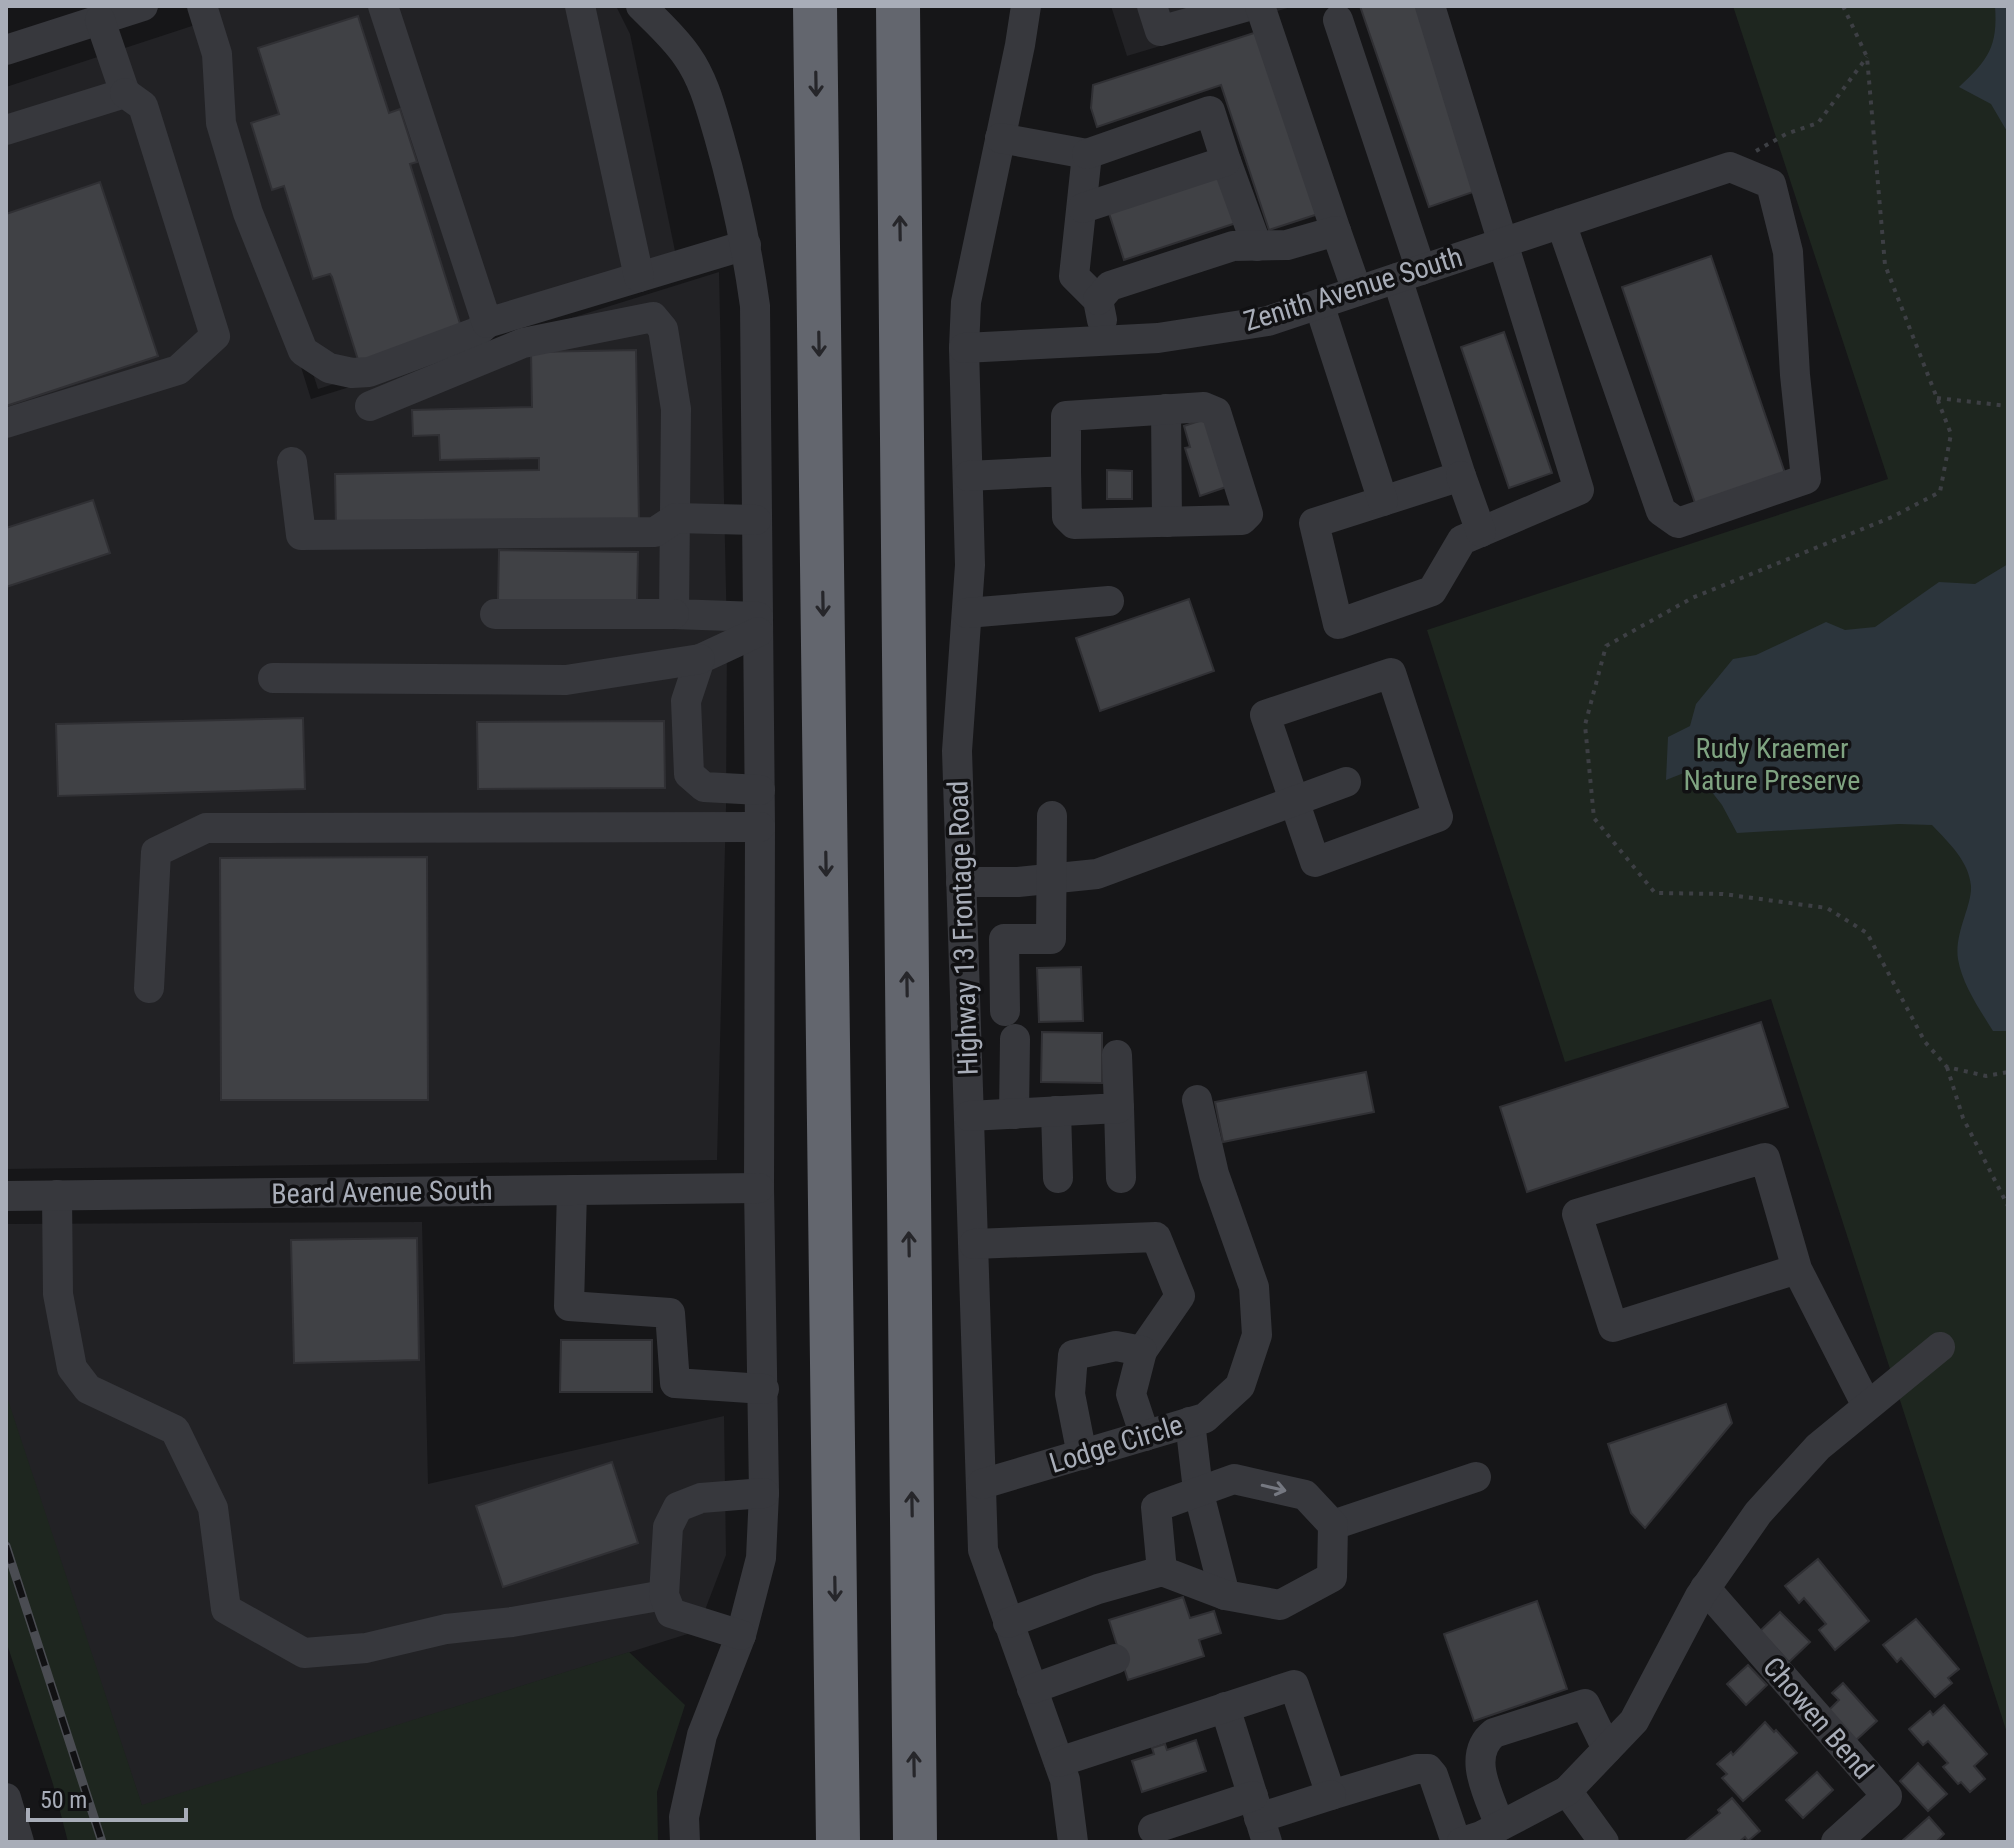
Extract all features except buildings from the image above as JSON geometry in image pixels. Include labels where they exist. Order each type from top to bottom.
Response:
[{"type":"highway","points":[[815,6],[838,1842]]},
{"type":"highway","points":[[898,6],[915,1842]]},
{"type":"street","points":[[6,50],[143,6]]},
{"type":"street","points":[[202,6],[217,54],[221,123],[248,213],[303,351],[329,368],[352,373],[369,372],[477,332],[487,323],[746,245]]},
{"type":"street","points":[[383,6],[487,323]]},
{"type":"street","points":[[580,6],[639,277]]},
{"type":"street","points":[[641,6],[689,58],[707,96],[746,245],[755,306],[760,790],[759,1188],[764,1493],[761,1558],[741,1635],[702,1735],[684,1817],[685,1842]]},
{"type":"street","name":"Highway 13 Frontage Road","points":[[1026,6],[966,302],[964,348],[970,565],[957,751],[983,1550],[1065,1780],[1073,1842]]},
{"type":"street","points":[[1156,19],[1248,6]]},
{"type":"street","points":[[1260,6],[1357,291]]},
{"type":"street","points":[[1430,6],[1579,490],[1462,540],[1432,591],[1338,624],[1314,523],[1461,476]]},
{"type":"street","points":[[6,423],[178,370],[215,336],[143,106],[125,93],[100,20]]},
{"type":"street","points":[[1338,20],[1409,274],[1461,476],[1481,532]]},
{"type":"street","points":[[6,130],[125,93]]},
{"type":"street","points":[[1000,138],[1087,154],[1210,111],[1257,246]]},
{"type":"street","points":[[1087,154],[1074,276],[1098,300],[1105,341]]},
{"type":"street","points":[[1083,208],[1226,161]]},
{"type":"street","points":[[1561,223],[1661,511],[1678,523],[1806,479],[1795,375],[1788,252],[1771,184],[1730,167]]},
{"type":"street","name":"Zenith Avenue South","points":[[964,348],[1158,338],[1268,321],[1730,167]]},
{"type":"street","points":[[1098,300],[1110,286],[1233,246],[1287,245],[1336,231]]},
{"type":"street","points":[[1319,304],[1383,501]]},
{"type":"street","points":[[370,406],[523,343],[653,317],[663,329],[676,409],[674,614]]},
{"type":"street","points":[[1204,407],[1216,412],[1248,514],[1242,520],[1074,524],[1067,517],[1066,416],[1166,409],[1204,407]]},
{"type":"street","points":[[1166,409],[1167,522]]},
{"type":"street","points":[[292,462],[301,535],[655,532],[676,518],[756,520]]},
{"type":"street","points":[[968,476],[1066,471]]},
{"type":"street","points":[[967,613],[1109,601]]},
{"type":"street","points":[[495,614],[674,614],[758,625]]},
{"type":"street","points":[[273,678],[566,680],[700,659],[758,625]]},
{"type":"street","points":[[700,659],[686,701],[689,774],[704,787],[760,790]]},
{"type":"street","points":[[1391,673],[1438,817],[1315,862],[1294,801],[1265,715],[1391,673]]},
{"type":"street","points":[[961,882],[1018,882],[1097,874],[1346,782]]},
{"type":"street","points":[[1014,1114],[1004,939],[1051,939],[1052,816]]},
{"type":"street","points":[[149,988],[156,852],[206,828],[760,827]]},
{"type":"street","points":[[1117,1055],[1121,1178]]},
{"type":"street","name":"Lodge Circle","points":[[982,1484],[1205,1418],[1240,1386],[1257,1335],[1254,1287],[1214,1174],[1197,1100]]},
{"type":"street","points":[[969,1116],[1119,1108]]},
{"type":"street","points":[[1056,1111],[1058,1178]]},
{"type":"street","points":[[1797,1269],[1613,1327],[1577,1214],[1765,1158],[1797,1269],[1867,1406]]},
{"type":"street","name":"Beard Avenue South","points":[[6,1196],[759,1188]]},
{"type":"street","points":[[572,1190],[569,1306],[670,1313],[675,1383],[764,1389]]},
{"type":"street","points":[[57,1195],[58,1294],[72,1368],[88,1389],[175,1430],[213,1508],[226,1609],[304,1653],[366,1648],[446,1629],[526,1620],[664,1595]]},
{"type":"street","points":[[974,1244],[1156,1237],[1180,1296],[1142,1351],[1131,1394],[1145,1436]]},
{"type":"street","points":[[1082,1455],[1070,1394],[1073,1355],[1116,1346],[1142,1351]]},
{"type":"street","points":[[1462,1842],[1567,1791],[1634,1721],[1705,1588],[1758,1513],[1818,1447],[1940,1347]]},
{"type":"street","points":[[1190,1422],[1201,1500],[1222,1585]]},
{"type":"street","points":[[1333,1525],[1476,1477]]},
{"type":"street","points":[[1008,1623],[1098,1589],[1162,1571],[1222,1585],[1280,1605],[1332,1577],[1333,1525],[1305,1495],[1234,1479],[1201,1500],[1156,1507],[1162,1571]]},
{"type":"street","points":[[741,1635],[671,1613],[664,1595],[668,1527],[678,1507],[701,1498],[764,1493]]},
{"type":"street","name":"Chowen Bend","points":[[1705,1588],[1887,1796],[1836,1842]]},
{"type":"street","points":[[1032,1689],[1115,1659]]},
{"type":"street","points":[[1059,1762],[1294,1685],[1331,1795]]},
{"type":"street","points":[[1500,1826],[1481,1771],[1480,1750],[1494,1733],[1585,1704],[1607,1749]]},
{"type":"street","points":[[1225,1707],[1260,1819]]},
{"type":"street","points":[[1153,1829],[1260,1819],[1417,1769],[1428,1769],[1433,1775],[1456,1842]]},
{"type":"street","points":[[1567,1791],[1604,1842]]},
{"type":"street","points":[[6,1798],[19,1842]]},
{"type":"path","points":[[1843,6],[1867,57],[1885,265],[1951,434],[1940,492],[1892,517],[1692,598],[1606,646],[1585,725],[1594,818],[1655,893],[1723,894],[1827,908],[1867,933],[1925,1042],[1947,1067],[1963,1118],[2008,1206]]},
{"type":"path","points":[[1730,167],[1786,134],[1818,123],[1867,57]]},
{"type":"path","points":[[1937,398],[2008,406]]},
{"type":"path","points":[[1947,1067],[1986,1076],[2008,1072]]},
{"type":"shaded area","points":[[194,6],[616,6],[630,34],[680,275],[318,389]]},
{"type":"shaded area","points":[[1111,6],[1294,6],[1127,56]]},
{"type":"shaded area","points":[[1995,6],[2008,6],[2008,133],[1991,104],[1959,87],[1984,60],[1993,43]]},
{"type":"shaded area","points":[[195,25],[311,399],[719,272],[727,635],[717,1160],[6,1169],[6,87]]},
{"type":"shaded area","points":[[2008,564],[2008,1031],[1993,1031],[1967,987],[1958,959],[1958,939],[1971,894],[1969,877],[1957,852],[1932,825],[1737,833],[1722,805],[1694,769],[1666,780],[1668,737],[1690,726],[1696,704],[1733,659],[1756,655],[1826,622],[1845,630],[1875,627],[1939,582],[1975,584]]},
{"type":"shaded area","points":[[422,1222],[428,1484],[724,1416],[726,1555],[697,1631],[142,1806],[6,1399],[6,1224]]},
{"type":"green space","name":"Rudy Kraemer Nature Preserve","points":[[1733,6],[2008,6],[2008,1736],[1771,999],[1565,1062],[1427,630],[1888,479]]},
{"type":"green space","points":[[6,1394],[142,1805],[629,1652],[685,1705],[657,1792],[658,1842],[68,1842],[53,1784],[6,1641]]},
{"type":"railway","points":[[6,1546],[102,1842]]}]
